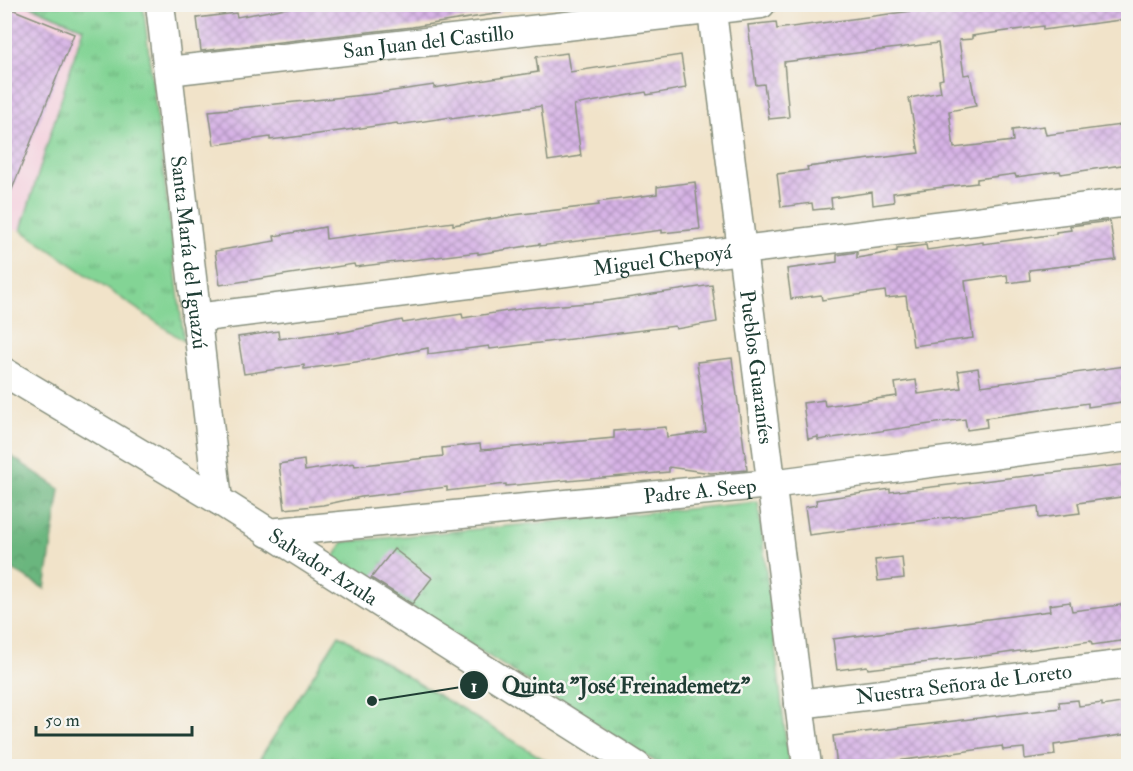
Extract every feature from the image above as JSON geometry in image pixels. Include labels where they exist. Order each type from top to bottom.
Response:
[{"type":"street","name":"Santa María del Iguazú","points":[[160,4],[218,500]]},
{"type":"street","name":"San Juan del Castillo","points":[[168,71],[711,7],[761,4]]},
{"type":"street","name":"Pueblos Guaraníes","points":[[711,7],[807,766]]},
{"type":"street","name":"Miguel Chepoyá","points":[[196,318],[1128,202]]},
{"type":"street","name":"Salvador Azula","points":[[4,372],[218,500],[637,766]]},
{"type":"street","name":"Padre A. Seep","points":[[268,532],[771,484],[1128,437]]},
{"type":"street","name":"Nuestra Señora de Loreto","points":[[799,704],[1128,664]]},
{"type":"shaded area","points":[[5,5],[28,5],[83,28],[21,230],[5,229]]},
{"type":"green space","points":[[28,5],[143,5],[184,341],[21,230],[83,28]]},
{"type":"green space","points":[[5,452],[60,489],[45,589],[5,565]]},
{"type":"green space","points":[[758,502],[789,766],[662,766],[334,558],[343,542]]},
{"type":"green space","points":[[339,635],[555,766],[255,766]]},
{"type":"building","points":[[316,4],[500,4],[501,13],[412,27],[201,51],[197,18],[236,13],[237,17]]},
{"type":"building","points":[[964,4],[1128,4],[1128,19],[1043,30],[1043,26],[972,36],[972,39],[959,40],[964,75],[970,74],[976,106],[949,111],[954,148],[1013,141],[1012,130],[1044,126],[1046,135],[1128,124],[1128,164],[1061,174],[1060,171],[977,179],[977,183],[893,193],[894,202],[873,205],[872,192],[831,198],[832,208],[813,210],[812,203],[781,207],[777,174],[808,170],[807,167],[919,153],[909,98],[941,92],[939,80],[943,79],[938,43],[784,62],[789,117],[769,119],[764,84],[756,85],[748,25],[776,22],[777,29]]},
{"type":"building","points":[[4,6],[74,34],[5,207],[4,207]]},
{"type":"building","points":[[567,53],[570,72],[681,55],[686,88],[647,95],[646,92],[574,105],[581,156],[548,161],[541,106],[451,119],[451,117],[214,145],[209,111],[373,94],[434,85],[434,88],[538,72],[536,57]]},
{"type":"building","points":[[695,182],[700,229],[662,233],[662,230],[540,246],[540,244],[478,254],[478,252],[355,267],[354,264],[220,285],[215,251],[275,241],[274,236],[325,227],[326,239],[453,222],[453,225],[599,205],[598,202],[657,194],[657,187]]},
{"type":"building","points":[[1110,221],[1116,260],[1029,270],[1030,280],[1008,283],[1007,275],[965,281],[973,338],[913,346],[906,296],[886,298],[885,291],[822,300],[821,295],[791,299],[787,269],[837,262],[837,255],[857,252],[857,258],[926,245],[927,250],[983,242],[983,244],[1056,234],[1056,232],[1071,230],[1070,226]]},
{"type":"building","points":[[712,285],[717,322],[676,329],[675,326],[490,349],[489,346],[428,354],[428,348],[363,361],[304,369],[304,365],[244,374],[238,337],[278,331],[279,339],[339,331],[339,333],[402,320],[403,323],[462,314],[463,318],[526,308],[600,302]]},
{"type":"building","points":[[732,358],[747,470],[711,473],[669,467],[669,472],[506,486],[506,484],[447,491],[447,487],[285,509],[279,464],[304,460],[305,471],[354,463],[355,466],[443,456],[442,448],[480,444],[481,450],[614,438],[614,431],[666,427],[667,437],[706,432],[697,362]]},
{"type":"building","points":[[1125,366],[1128,401],[1088,407],[1088,403],[986,418],[987,427],[967,430],[965,419],[818,440],[818,437],[808,439],[803,403],[824,400],[825,406],[897,396],[895,383],[916,380],[918,394],[961,388],[958,371],[978,368],[981,386]]},
{"type":"building","points":[[1128,464],[1128,496],[1078,503],[1080,513],[1039,518],[1038,506],[809,535],[805,507],[817,505],[816,500],[890,489],[890,492]]},
{"type":"building","points":[[394,549],[432,578],[412,604],[371,578]]},
{"type":"building","points":[[902,557],[904,578],[878,581],[875,560]]},
{"type":"building","points":[[1070,602],[1072,611],[1128,604],[1128,640],[1092,645],[1091,641],[992,655],[868,669],[867,666],[837,670],[833,639],[1050,611],[1049,605]]},
{"type":"building","points":[[1078,700],[1079,706],[1102,703],[1102,706],[1128,702],[1128,734],[1054,745],[1055,755],[1025,759],[1024,748],[1003,750],[1002,746],[870,766],[837,766],[833,736],[1060,708],[1059,702]]},
{"type":"place","name":"Quinta \"José Freinademetz\"","points":[[372,701]]}]
